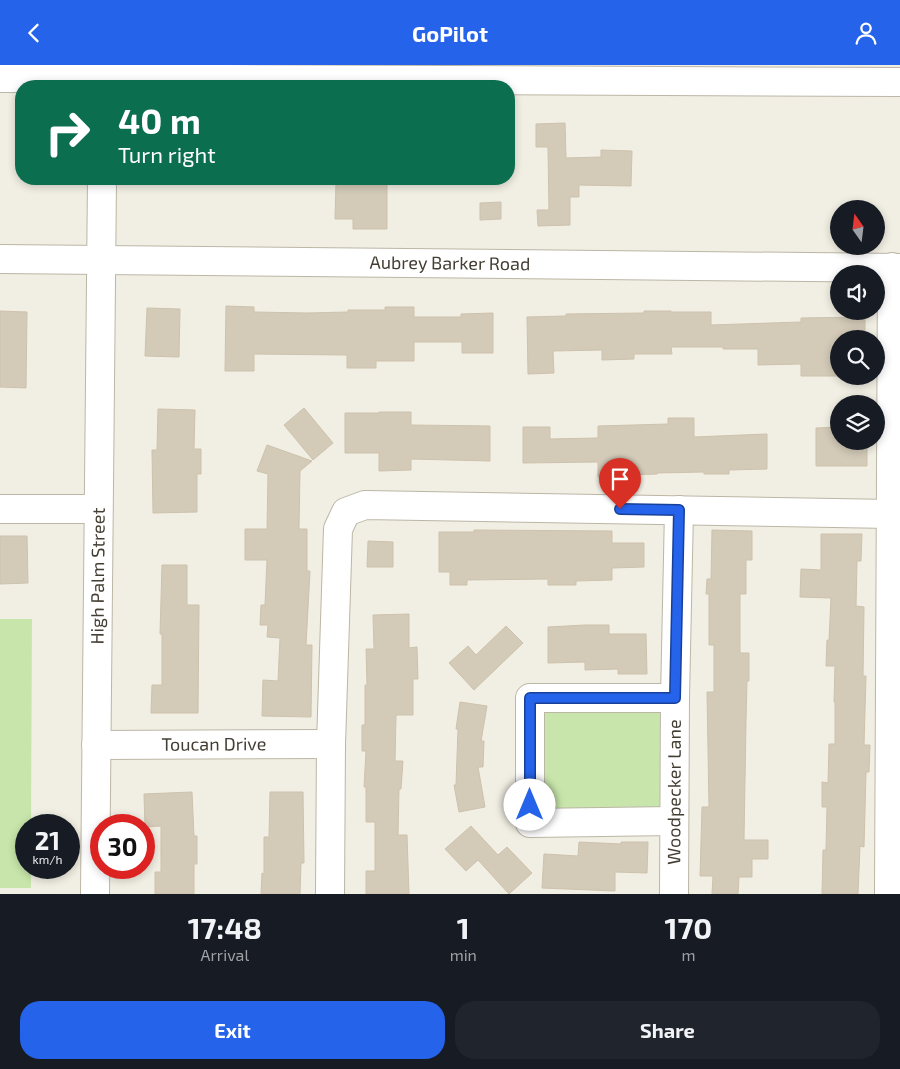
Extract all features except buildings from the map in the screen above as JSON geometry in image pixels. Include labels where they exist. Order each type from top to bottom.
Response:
[{"type":"street","points":[[0,78],[38,72],[105,76],[570,73],[900,82]]},
{"type":"street","name":"High Palm Street","points":[[95,894],[102,185]]},
{"type":"street","name":"Aubrey Barker Road","points":[[0,259],[896,267]]},
{"type":"street","points":[[890,894],[892,514],[896,267]]},
{"type":"street","points":[[330,894],[331,744],[338,529],[346,513],[365,505],[892,514]]},
{"type":"street","points":[[0,509],[98,509]]},
{"type":"street","name":"Woodpecker Lane","points":[[674,894],[675,698],[679,510]]},
{"type":"street","points":[[674,821],[530,823],[530,698],[675,698]]},
{"type":"street","name":"Toucan Drive","points":[[96,745],[331,744]]},
{"type":"green space","points":[[0,619],[32,619],[31,814],[15,814],[15,879],[31,879],[31,888],[0,888]]},
{"type":"green space","points":[[540,712],[663,712],[662,816],[540,815]]},
{"type":"route","points":[[530,805],[530,698],[675,698],[679,510],[620,509]]}]
